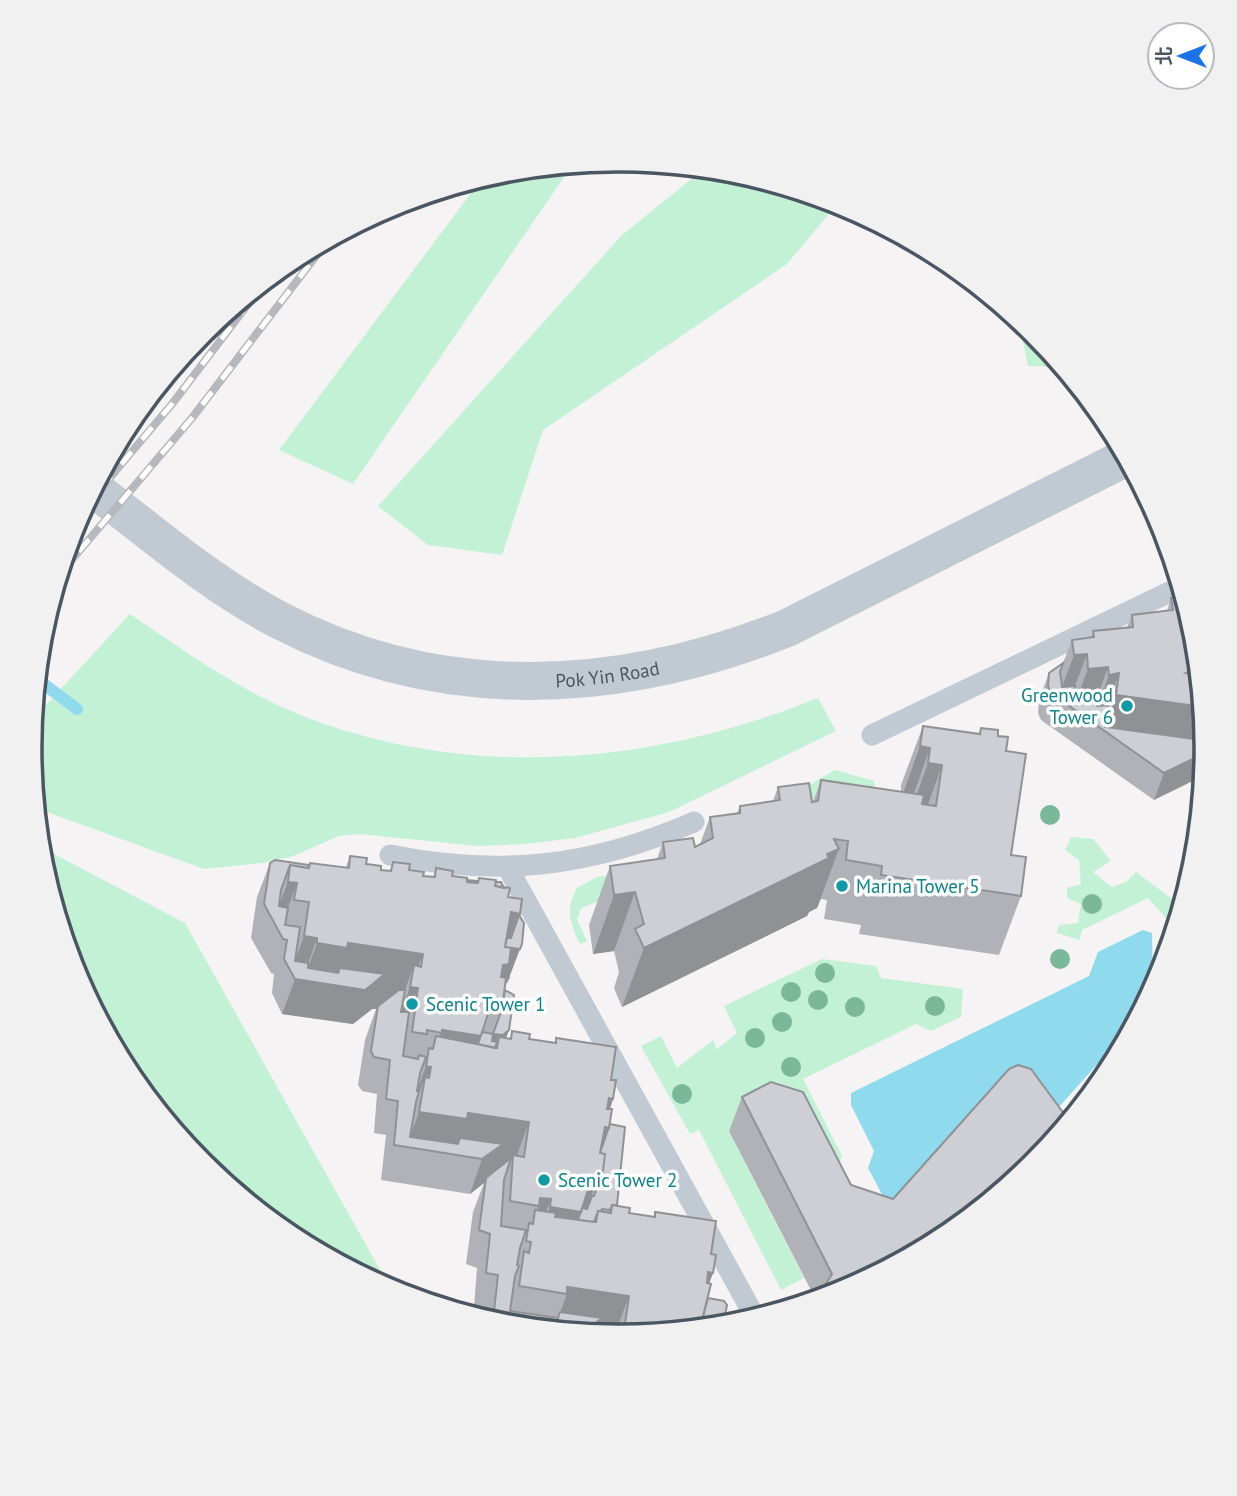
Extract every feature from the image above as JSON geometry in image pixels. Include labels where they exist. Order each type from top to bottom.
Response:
[{"type":"street","name":"Pok Yin Road","points":[[101,494],[220,584],[280,620],[398,665],[461,678],[579,680],[633,674],[737,648],[788,628],[1119,461]]},
{"type":"lane","points":[[872,735],[1172,591]]},
{"type":"lane","points":[[390,855],[468,867],[508,868],[584,859],[622,850],[694,822]]},
{"type":"lane","points":[[508,868],[751,1309]]},
{"type":"green space","points":[[566,174],[353,484],[279,450],[473,190]]},
{"type":"green space","points":[[695,176],[768,191],[830,212],[787,264],[543,430],[502,555],[428,545],[378,506],[622,235]]},
{"type":"green space","points":[[1022,336],[1051,367],[1028,366]]},
{"type":"green space","points":[[130,614],[216,671],[284,708],[371,738],[435,751],[500,757],[565,756],[629,750],[693,738],[818,698],[836,731],[669,812],[575,838],[477,846],[359,834],[339,836],[293,856],[263,863],[204,869],[46,812],[42,748],[43,708]]},
{"type":"green space","points":[[835,770],[874,781],[876,819],[823,827],[802,789]]},
{"type":"green space","points":[[1071,837],[1093,839],[1111,861],[1093,872],[1112,887],[1126,882],[1136,872],[1174,900],[1168,920],[1148,898],[1082,930],[1080,940],[1057,933],[1059,925],[1078,923],[1081,904],[1067,898],[1067,888],[1081,884],[1079,860],[1065,850]]},
{"type":"green space","points":[[52,853],[185,923],[382,1274],[330,1247],[268,1205],[211,1156],[161,1099],[119,1036],[101,1003],[73,933]]},
{"type":"green space","points":[[645,869],[650,881],[581,908],[577,920],[587,941],[580,944],[570,916],[571,903],[577,888],[597,877]]},
{"type":"green space","points":[[822,959],[876,966],[881,978],[963,989],[961,1017],[931,1031],[916,1024],[803,1079],[842,1156],[836,1175],[729,1131],[804,1278],[781,1290],[699,1130],[690,1134],[641,1046],[661,1036],[677,1068],[713,1040],[717,1049],[737,1033],[724,1006]]},
{"type":"water","points":[[1143,930],[1152,933],[1151,969],[1136,1003],[1108,1052],[1059,1107],[896,1202],[885,1200],[868,1168],[874,1151],[851,1105],[851,1093],[1089,976],[1098,952]]},
{"type":"building","points":[[1171,598],[1175,598],[1184,636],[1190,671],[1186,673],[1190,674],[1194,706],[1116,695],[1119,673],[1109,675],[1108,667],[1088,669],[1087,654],[1074,655],[1072,640],[1094,637],[1093,631],[1133,627],[1132,615],[1173,610]]},
{"type":"building","points":[[1063,663],[1060,672],[1062,687],[1075,686],[1076,701],[1096,699],[1097,706],[1108,705],[1105,727],[1195,739],[1195,758],[1164,773],[1051,693],[1048,686],[1049,673]]},
{"type":"building","points":[[923,726],[980,734],[981,728],[998,730],[998,736],[1008,737],[1006,751],[1026,754],[1011,855],[1026,857],[1021,896],[881,875],[882,866],[846,860],[848,841],[834,839],[839,849],[827,854],[829,858],[644,948],[635,929],[644,924],[635,892],[614,895],[610,866],[665,858],[663,842],[693,838],[695,847],[713,838],[710,817],[740,813],[740,806],[780,800],[778,787],[809,783],[812,802],[818,801],[821,780],[924,795],[922,804],[936,806],[942,765],[928,763],[930,748],[920,746]]},
{"type":"building","points":[[350,856],[367,858],[366,864],[381,866],[381,870],[391,871],[393,862],[410,864],[409,870],[424,872],[423,876],[435,877],[436,868],[453,871],[452,876],[467,878],[467,882],[478,883],[479,878],[496,880],[495,886],[510,888],[508,897],[522,899],[520,914],[511,912],[505,947],[511,948],[509,964],[503,965],[501,977],[506,978],[502,1009],[490,1007],[481,1036],[442,1030],[442,1033],[427,1030],[427,1034],[412,1032],[418,988],[410,987],[414,965],[421,967],[423,954],[348,943],[347,948],[317,943],[317,938],[304,936],[309,902],[294,900],[297,883],[288,882],[290,865],[309,868],[310,863],[349,868]]},
{"type":"building","points":[[275,860],[309,865],[308,868],[290,865],[281,890],[279,906],[288,908],[285,925],[300,927],[295,961],[308,963],[308,968],[338,973],[340,968],[385,974],[365,990],[295,979],[284,959],[287,940],[283,939],[264,904],[270,863]]},
{"type":"building","points":[[496,882],[501,882],[504,888],[495,886]]},
{"type":"building","points":[[519,915],[524,923],[520,949],[505,947],[507,938],[511,938]]},
{"type":"building","points":[[399,990],[405,990],[401,1012],[409,1012],[403,1056],[418,1059],[419,1055],[426,1057],[420,1073],[410,1137],[458,1144],[460,1138],[503,1144],[482,1159],[394,1145],[398,1101],[386,1099],[390,1060],[374,1057],[371,1051],[378,1006]]},
{"type":"building","points":[[505,990],[514,995],[509,1030],[503,1035],[493,1034],[502,1009]]},
{"type":"building","points":[[512,1031],[530,1034],[529,1039],[556,1043],[556,1038],[616,1047],[611,1080],[616,1080],[613,1099],[609,1098],[607,1109],[612,1109],[609,1128],[605,1127],[600,1153],[605,1154],[603,1171],[598,1171],[596,1184],[590,1183],[581,1212],[550,1207],[551,1199],[540,1198],[539,1206],[510,1201],[513,1155],[524,1157],[529,1122],[468,1113],[467,1119],[419,1112],[425,1077],[429,1078],[431,1067],[426,1066],[429,1048],[433,1049],[436,1036],[497,1048],[499,1037],[511,1039]]},
{"type":"building","points":[[482,1032],[493,1034],[492,1041],[497,1042],[495,1048],[478,1044]]},
{"type":"building","points":[[1018,1065],[1031,1069],[1064,1114],[1052,1128],[999,1181],[939,1227],[873,1265],[825,1286],[832,1274],[742,1097],[771,1082],[803,1092],[851,1185],[893,1199],[1009,1069]]},
{"type":"building","points":[[610,1124],[625,1127],[617,1205],[612,1205],[610,1210],[598,1211],[594,1222],[578,1220],[582,1208],[587,1209],[594,1196],[603,1171],[605,1154],[600,1153]]},
{"type":"building","points":[[511,1158],[504,1180],[501,1226],[526,1230],[520,1248],[510,1311],[558,1318],[560,1312],[602,1318],[595,1323],[581,1323],[543,1320],[494,1310],[498,1275],[486,1273],[490,1234],[479,1230],[486,1178]]},
{"type":"building","points":[[612,1205],[630,1208],[629,1213],[655,1217],[655,1212],[716,1221],[711,1254],[716,1255],[713,1273],[708,1272],[707,1283],[711,1284],[702,1318],[625,1324],[629,1296],[567,1287],[567,1294],[519,1286],[524,1251],[529,1253],[531,1242],[526,1241],[529,1223],[533,1224],[535,1210],[556,1213],[555,1217],[596,1222],[598,1211],[611,1213]]},
{"type":"building","points":[[708,1298],[724,1301],[727,1305],[725,1314],[703,1318]]},
{"type":"waterway","points":[[46,685],[77,709]]},
{"type":"railway","points":[[76,555],[192,418],[313,259]]},
{"type":"railway","points":[[109,479],[172,404],[243,311]]},
{"type":"place","name":"Greenwood Tower 6","points":[[1127,706]]},
{"type":"place","name":"Marina Tower 5","points":[[842,886]]},
{"type":"place","name":"Scenic Tower 1","points":[[412,1004]]},
{"type":"place","name":"Scenic Tower 2","points":[[544,1180]]}]
